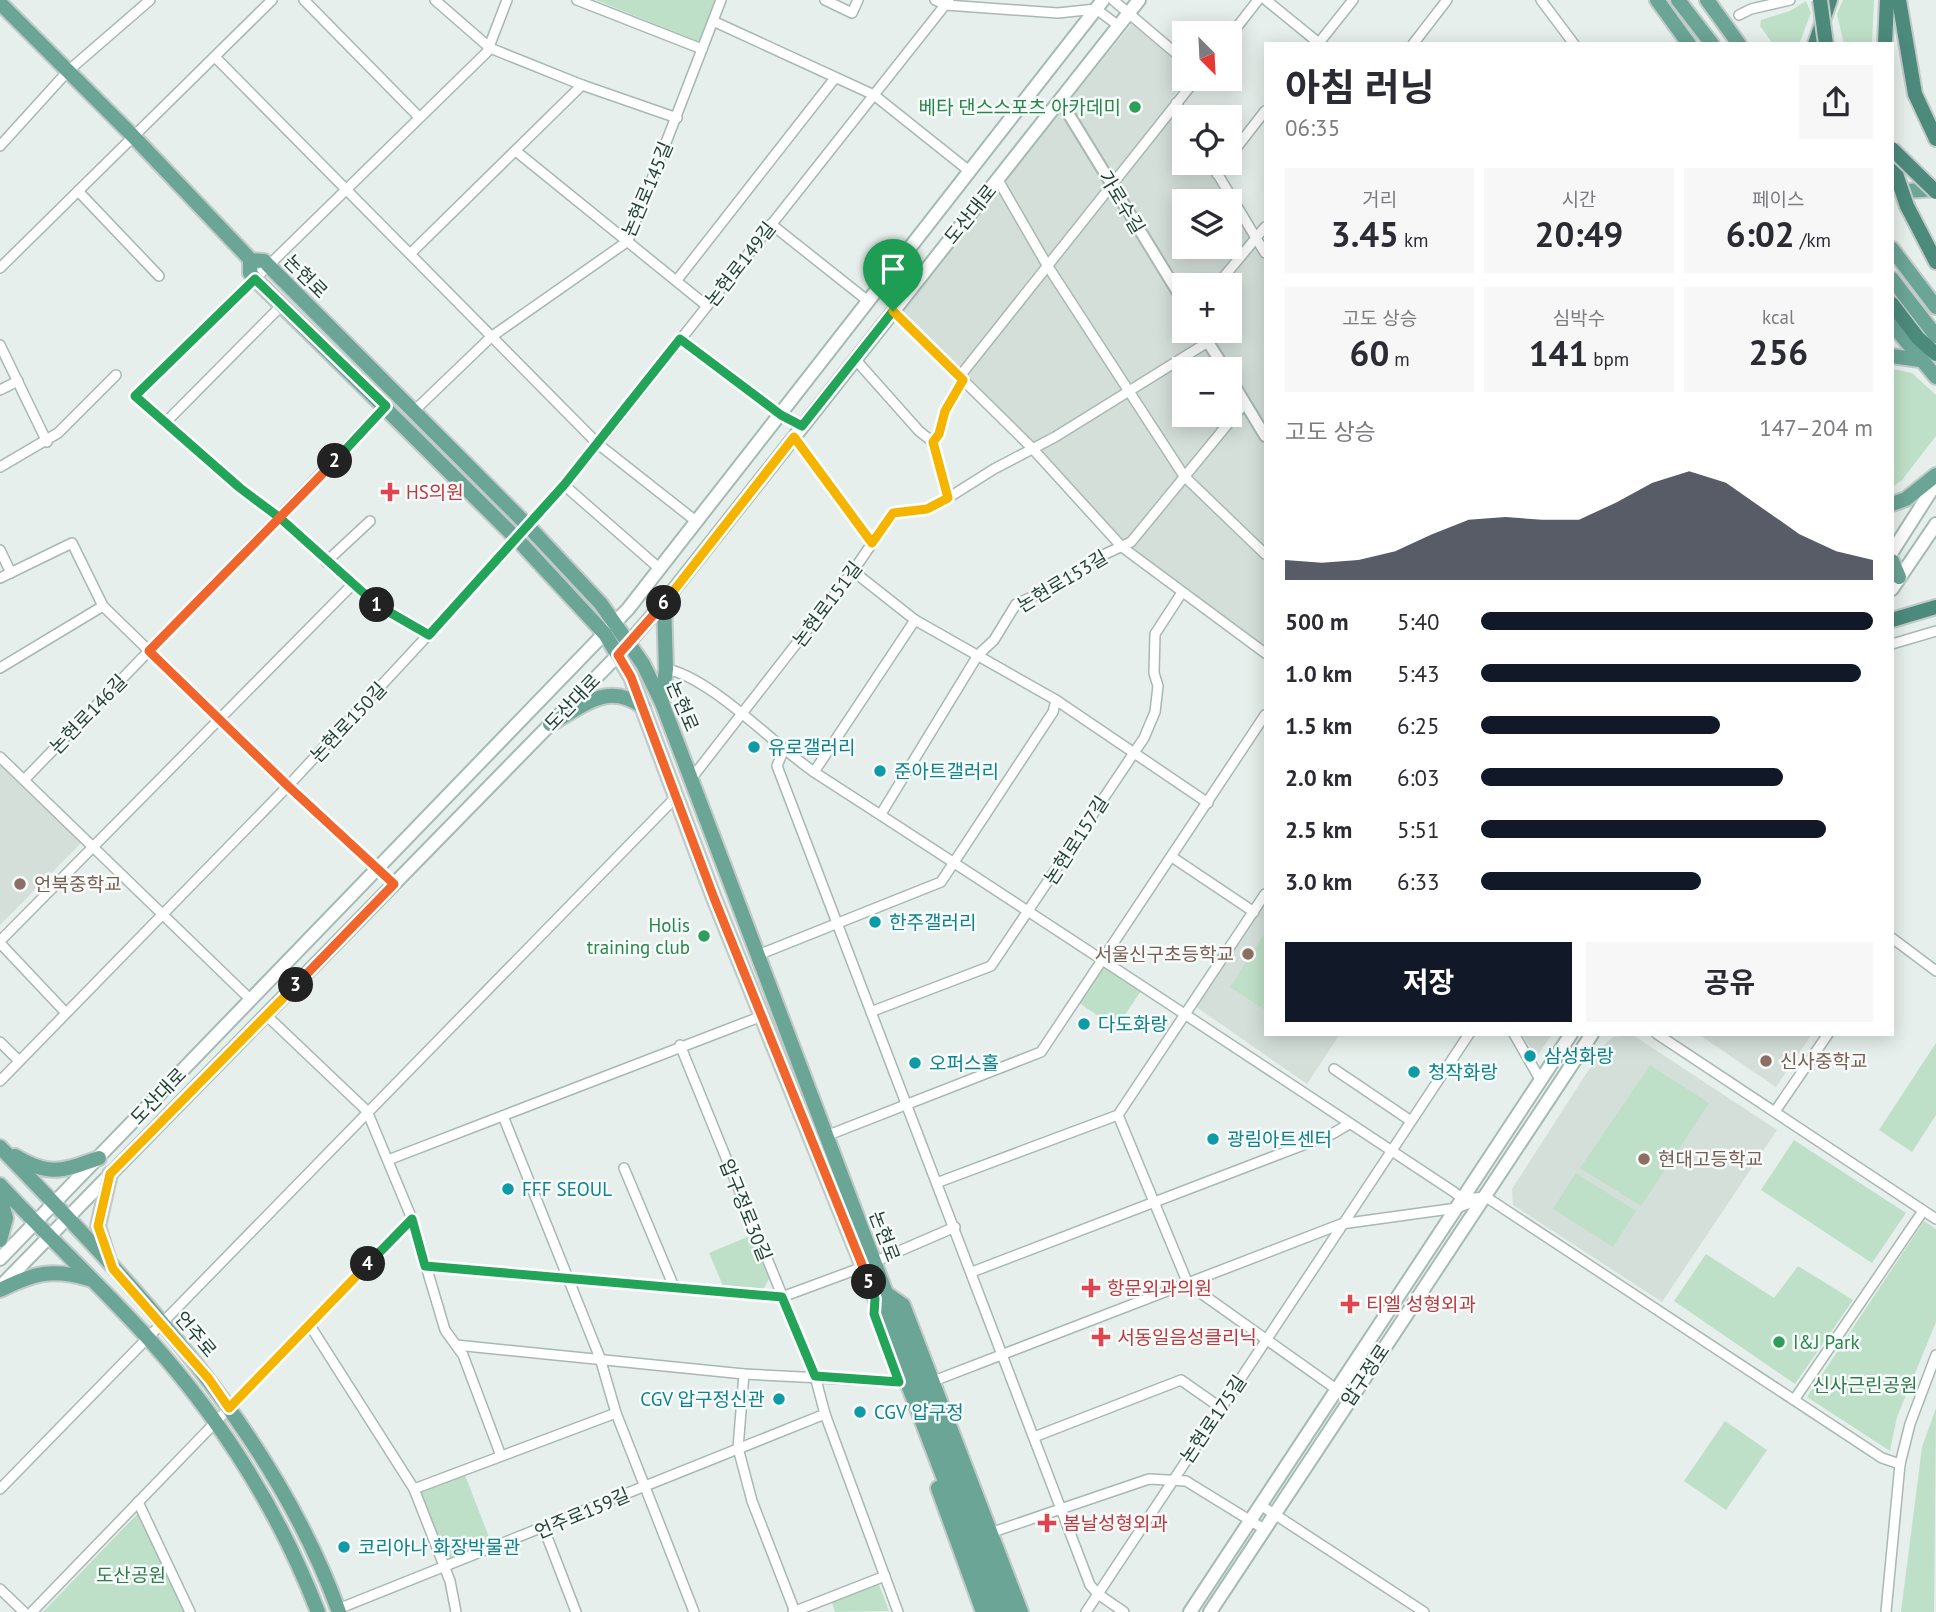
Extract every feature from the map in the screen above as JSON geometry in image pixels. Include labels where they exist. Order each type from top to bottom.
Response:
[{"type":"highway","points":[[1820,0],[1825,42]]},
{"type":"highway","points":[[1816,42],[1830,0]]},
{"type":"highway","points":[[1885,42],[1887,0]]},
{"type":"highway","points":[[1899,0],[1908,67],[1915,94],[1936,139]]},
{"type":"highway","points":[[1894,152],[1936,191]]},
{"type":"highway","points":[[1895,182],[1936,262]]},
{"type":"highway","points":[[1894,307],[1918,338],[1936,354]]},
{"type":"highway","points":[[1894,619],[1936,607]]},
{"type":"main road","name":"도산대로","points":[[0,1288],[618,655],[664,602],[1139,0]]},
{"type":"main road","points":[[1657,0],[1687,42]]},
{"type":"main road","points":[[1678,0],[1710,42]]},
{"type":"main road","points":[[1707,0],[1738,42]]},
{"type":"main road","name":"논현로","points":[[2,4],[133,136],[250,260],[264,261],[528,526],[629,642],[662,703],[826,1136],[869,1265]]},
{"type":"main road","name":"도산대로","points":[[0,1259],[605,635],[781,415],[1099,4]]},
{"type":"main road","points":[[1895,182],[1908,191],[1936,191]]},
{"type":"main road","points":[[1894,252],[1936,307]]},
{"type":"main road","name":"논현로","points":[[250,260],[250,273],[255,279],[386,406],[517,539],[605,635],[631,677],[762,1016],[869,1265],[995,1612]]},
{"type":"main road","points":[[1894,282],[1936,337]]},
{"type":"main road","points":[[1894,327],[1936,377]]},
{"type":"main road","points":[[1894,356],[1920,360]]},
{"type":"main road","points":[[1894,503],[1906,499],[1936,475]]},
{"type":"main road","points":[[1894,549],[1936,483]]},
{"type":"main road","points":[[1896,583],[1936,524]]},
{"type":"main road","points":[[662,703],[666,669],[664,602]]},
{"type":"main road","points":[[550,724],[601,696],[620,694],[643,707]]},
{"type":"main road","name":"압구정로","points":[[1210,1612],[1258,1525],[1262,1506],[1570,1036]]},
{"type":"main road","name":"압구정로","points":[[1191,1612],[1258,1525],[1274,1514],[1591,1036]]},
{"type":"main road","points":[[0,1147],[44,1171],[64,1169],[99,1158]]},
{"type":"main road","name":"언주로","points":[[0,1147],[161,1322],[229,1408],[277,1478],[313,1546],[339,1611]]},
{"type":"main road","points":[[110,1174],[98,1226],[113,1269]]},
{"type":"main road","name":"언주로","points":[[0,1185],[48,1238],[147,1337],[215,1422],[254,1481],[298,1559],[318,1612]]},
{"type":"main road","points":[[0,1196],[6,1218],[0,1240]]},
{"type":"main road","points":[[0,1288],[37,1274],[54,1271],[91,1280]]},
{"type":"main road","name":"논현로","points":[[881,1296],[874,1314],[983,1612]]},
{"type":"main road","name":"논현로","points":[[881,1296],[903,1305],[1021,1612]]},
{"type":"main road","name":"논현로","points":[[888,1315],[1007,1612]]},
{"type":"street","points":[[0,146],[68,71],[150,0]]},
{"type":"street","points":[[0,268],[272,0]]},
{"type":"street","points":[[304,0],[419,117]]},
{"type":"street","points":[[435,0],[490,48],[582,85],[677,118]]},
{"type":"street","points":[[429,635],[388,613],[352,585],[280,518],[135,396],[490,48],[507,0]]},
{"type":"street","points":[[577,0],[702,49]]},
{"type":"street","name":"논현로145길","points":[[414,411],[491,337],[628,241],[721,0]]},
{"type":"street","points":[[825,0],[852,13],[858,0]]},
{"type":"street","points":[[935,0],[1058,13],[1099,4],[1119,26]]},
{"type":"street","points":[[1113,0],[1172,50]]},
{"type":"street","points":[[1242,21],[1258,0]]},
{"type":"street","points":[[1266,0],[1318,42]]},
{"type":"street","points":[[1320,42],[1353,0]]},
{"type":"street","points":[[1415,42],[1447,0]]},
{"type":"street","points":[[1541,0],[1570,42]]},
{"type":"street","points":[[1739,15],[1751,9],[1790,0]]},
{"type":"street","name":"논현로149길","points":[[528,526],[598,444],[948,2]]},
{"type":"street","points":[[713,21],[874,95],[968,170]]},
{"type":"street","points":[[215,57],[598,444],[696,522]]},
{"type":"street","points":[[677,280],[835,78]]},
{"type":"street","points":[[411,253],[517,152],[582,85]]},
{"type":"street","points":[[933,442],[939,434],[945,411],[961,378],[1111,183],[1186,91]]},
{"type":"street","name":"가로수길","points":[[1060,100],[1172,283]]},
{"type":"street","points":[[1242,141],[1264,112]]},
{"type":"street","points":[[517,152],[707,306]]},
{"type":"street","points":[[1218,175],[1264,251]]},
{"type":"street","points":[[998,180],[1047,265],[1184,476],[1264,553]]},
{"type":"street","points":[[78,191],[159,276]]},
{"type":"street","points":[[771,224],[868,301]]},
{"type":"street","points":[[1227,273],[1264,228]]},
{"type":"street","points":[[165,423],[282,305]]},
{"type":"street","points":[[893,311],[1031,447],[1122,547],[1181,594],[1264,652]]},
{"type":"street","points":[[680,339],[781,415],[798,432],[872,543]]},
{"type":"street","name":"논현로151길","points":[[691,779],[853,571],[893,513],[927,509],[948,498],[1031,447],[1055,437],[1206,343]]},
{"type":"street","points":[[0,345],[47,442]]},
{"type":"street","points":[[855,359],[919,431],[933,442],[948,498]]},
{"type":"street","points":[[0,467],[47,442],[116,375]]},
{"type":"street","points":[[0,390],[18,382]]},
{"type":"street","points":[[1242,398],[1264,434]]},
{"type":"street","name":"논현로153길","points":[[881,814],[978,655],[995,640],[1016,604],[1070,580],[1101,556],[1131,542],[1245,403]]},
{"type":"street","name":"논현로146길","points":[[24,780],[386,406]]},
{"type":"street","points":[[564,485],[660,569]]},
{"type":"street","points":[[326,562],[370,520]]},
{"type":"street","name":"논현로150길","points":[[0,1081],[288,786],[528,526]]},
{"type":"street","points":[[0,579],[72,543],[103,606],[288,786],[394,884]]},
{"type":"street","points":[[0,550],[11,573]]},
{"type":"street","points":[[853,571],[915,620],[1016,680],[1056,700],[1208,803]]},
{"type":"street","points":[[66,1013],[0,942],[352,585]]},
{"type":"street","name":"논현로157길","points":[[873,1011],[991,966],[1030,912],[1133,753],[1155,712],[1158,686],[1154,673],[1155,635],[1181,594]]},
{"type":"street","points":[[0,667],[103,606]]},
{"type":"street","points":[[814,772],[915,620]]},
{"type":"street","points":[[1894,643],[1936,631]]},
{"type":"street","points":[[666,669],[701,685],[814,772],[956,861],[1391,1151],[1460,1203]]},
{"type":"street","points":[[758,955],[941,882],[1053,712],[1056,700]]},
{"type":"street","points":[[826,1136],[1041,1052],[1264,717]]},
{"type":"street","points":[[784,749],[777,766],[939,1182],[1090,1585],[1124,1612]]},
{"type":"street","points":[[0,757],[251,1000]]},
{"type":"street","points":[[0,1489],[676,797]]},
{"type":"street","points":[[1172,857],[1254,912]]},
{"type":"street","points":[[939,1182],[1118,1115],[1187,1016],[1264,896]]},
{"type":"street","points":[[1894,941],[1936,971]]},
{"type":"street","points":[[266,1015],[367,1111],[412,1219],[445,1330],[463,1355],[501,1456]]},
{"type":"street","points":[[388,1160],[680,1045],[762,1016]]},
{"type":"street","name":"논현로175길","points":[[1086,1612],[1468,1036]]},
{"type":"street","points":[[1515,1036],[1541,1081]]},
{"type":"street","points":[[1660,1036],[1776,1110],[1936,1219]]},
{"type":"street","points":[[1776,1110],[1827,1036]]},
{"type":"street","points":[[0,1042],[19,1061]]},
{"type":"street","name":"압구정로30길","points":[[680,1045],[815,1376],[825,1414],[898,1612]]},
{"type":"street","points":[[1334,1069],[1411,1121]]},
{"type":"street","points":[[1118,1115],[1188,1284],[1339,1391]]},
{"type":"street","points":[[503,1116],[600,1359],[616,1413],[694,1612]]},
{"type":"street","points":[[972,1272],[1332,1134],[1349,1124]]},
{"type":"street","points":[[624,1168],[674,1287]]},
{"type":"street","points":[[931,1382],[1341,1224],[1486,1197],[1882,1458],[1900,1464]]},
{"type":"street","points":[[1794,1400],[1923,1211]]},
{"type":"street","points":[[32,1612],[412,1219]]},
{"type":"street","points":[[425,1266],[782,1297],[869,1265],[955,1227]]},
{"type":"street","points":[[309,1324],[414,1489],[444,1569],[456,1612]]},
{"type":"street","points":[[457,1345],[744,1374],[899,1382]]},
{"type":"street","points":[[1886,1612],[1900,1464],[1910,1424],[1936,1355]]},
{"type":"street","points":[[744,1374],[738,1448],[752,1501],[795,1612],[885,1576]]},
{"type":"street","points":[[1034,1437],[1181,1380],[1221,1408]]},
{"type":"street","points":[[414,1489],[616,1413]]},
{"type":"street","name":"언주로159길","points":[[339,1611],[825,1414]]},
{"type":"street","points":[[990,1533],[1149,1479],[1186,1481],[1258,1525]]},
{"type":"street","points":[[138,1502],[190,1612]]},
{"type":"street","points":[[1262,1506],[1424,1612]]},
{"type":"street","points":[[544,1529],[576,1612]]},
{"type":"street","points":[[0,1589],[24,1612]]},
{"type":"shaded area","points":[[1134,21],[1172,53],[1172,91],[1178,91],[1170,100],[1173,105],[1172,175],[1215,175],[1224,189],[1172,189],[1172,259],[1242,259],[1242,220],[1264,256],[1264,647],[1145,563],[900,311]]},
{"type":"shaded area","name":"언북중학교","points":[[0,761],[81,843],[0,925]]},
{"type":"shaded area","name":"서울신구초등학교","points":[[1264,903],[1264,1036],[1339,1036],[1307,1084],[1195,1006]]},
{"type":"shaded area","points":[[1523,1036],[1551,1036],[1536,1058]]},
{"type":"shaded area","name":"현대고등학교","points":[[1635,1036],[1777,1130],[1662,1302],[1513,1205],[1512,1189],[1606,1043],[1613,1037]]},
{"type":"shaded area","name":"신사중학교","points":[[1701,1036],[1811,1036],[1776,1087]]},
{"type":"green space","points":[[596,0],[718,0],[702,43]]},
{"type":"green space","points":[[1843,0],[1874,0],[1872,42],[1844,42],[1837,14]]},
{"type":"green space","points":[[1806,1],[1811,13],[1800,42],[1772,42],[1760,26],[1761,20],[1790,11]]},
{"type":"green space","points":[[1894,369],[1912,373],[1936,395],[1936,436],[1902,480],[1894,486]]},
{"type":"green space","points":[[1264,935],[1264,1009],[1230,987]]},
{"type":"green space","points":[[1107,963],[1143,988],[1116,1028],[1079,1003]]},
{"type":"green space","points":[[1936,1043],[1936,1115],[1912,1152],[1879,1130]]},
{"type":"green space","points":[[1650,1065],[1709,1103],[1641,1206],[1580,1168]]},
{"type":"green space","points":[[1794,1140],[1906,1213],[1872,1263],[1761,1190]]},
{"type":"green space","points":[[1576,1173],[1636,1211],[1613,1247],[1553,1209]]},
{"type":"green space","name":"신사근린공원","points":[[1924,1221],[1936,1229],[1936,1322],[1897,1417],[1890,1451],[1807,1397]]},
{"type":"green space","points":[[752,1235],[770,1277],[762,1292],[724,1288],[709,1253]]},
{"type":"green space","name":"I&J Park","points":[[1706,1254],[1774,1298],[1798,1266],[1853,1300],[1795,1384],[1674,1301]]},
{"type":"green space","points":[[1936,1408],[1934,1612],[1901,1612],[1922,1447]]},
{"type":"green space","points":[[1725,1421],[1767,1450],[1726,1510],[1684,1481]]},
{"type":"green space","points":[[465,1475],[492,1545],[448,1562],[420,1493]]},
{"type":"green space","name":"도산공원","points":[[142,1509],[189,1612],[43,1612]]},
{"type":"green space","points":[[878,1582],[889,1611],[835,1612],[831,1600]]},
{"type":"place","name":"베타 댄스스포츠 아카데미","points":[[1135,107]]},
{"type":"place","name":"HS의원","points":[[390,492]]},
{"type":"place","name":"유로갤러리","points":[[754,747]]},
{"type":"place","name":"준아트갤러리","points":[[880,771]]},
{"type":"place","name":"언북중학교","points":[[20,884]]},
{"type":"place","name":"한주갤러리","points":[[875,922]]},
{"type":"place","name":"Holis training club","points":[[704,936]]},
{"type":"place","name":"서울신구초등학교","points":[[1248,954]]},
{"type":"place","name":"다도화랑","points":[[1084,1024]]},
{"type":"place","name":"삼성화랑","points":[[1530,1056]]},
{"type":"place","name":"신사중학교","points":[[1766,1061]]},
{"type":"place","name":"오퍼스홀","points":[[915,1063]]},
{"type":"place","name":"청작화랑","points":[[1414,1072]]},
{"type":"place","name":"광림아트센터","points":[[1213,1139]]},
{"type":"place","name":"현대고등학교","points":[[1644,1159]]},
{"type":"place","name":"FFF SEOUL","points":[[508,1189]]},
{"type":"place","name":"항문외과의원","points":[[1091,1288]]},
{"type":"place","name":"티엘 성형외과","points":[[1350,1304]]},
{"type":"place","name":"서동일음성클리닉","points":[[1101,1337]]},
{"type":"place","name":"I&J Park","points":[[1779,1342]]},
{"type":"place","name":"CGV 압구정신관","points":[[779,1399]]},
{"type":"place","name":"CGV 압구정","points":[[860,1412]]},
{"type":"place","name":"봄날성형외과","points":[[1047,1523]]},
{"type":"place","name":"코리아나 화장박물관","points":[[344,1547]]},
{"type":"route","points":[[893,311],[802,426],[781,415],[680,339],[564,485],[429,635],[372,602],[280,518],[240,488],[135,396],[255,279],[386,406],[320,477],[280,518],[149,651],[394,884],[110,1174],[98,1226],[104,1250],[113,1269],[209,1379],[229,1408],[412,1219],[425,1266],[782,1297],[815,1376],[899,1382],[874,1314],[875,1299],[863,1267],[714,898],[631,677],[618,655],[664,602],[794,437],[872,543],[893,513],[927,509],[948,498],[933,442],[939,434],[945,411],[963,380],[893,311]]}]
